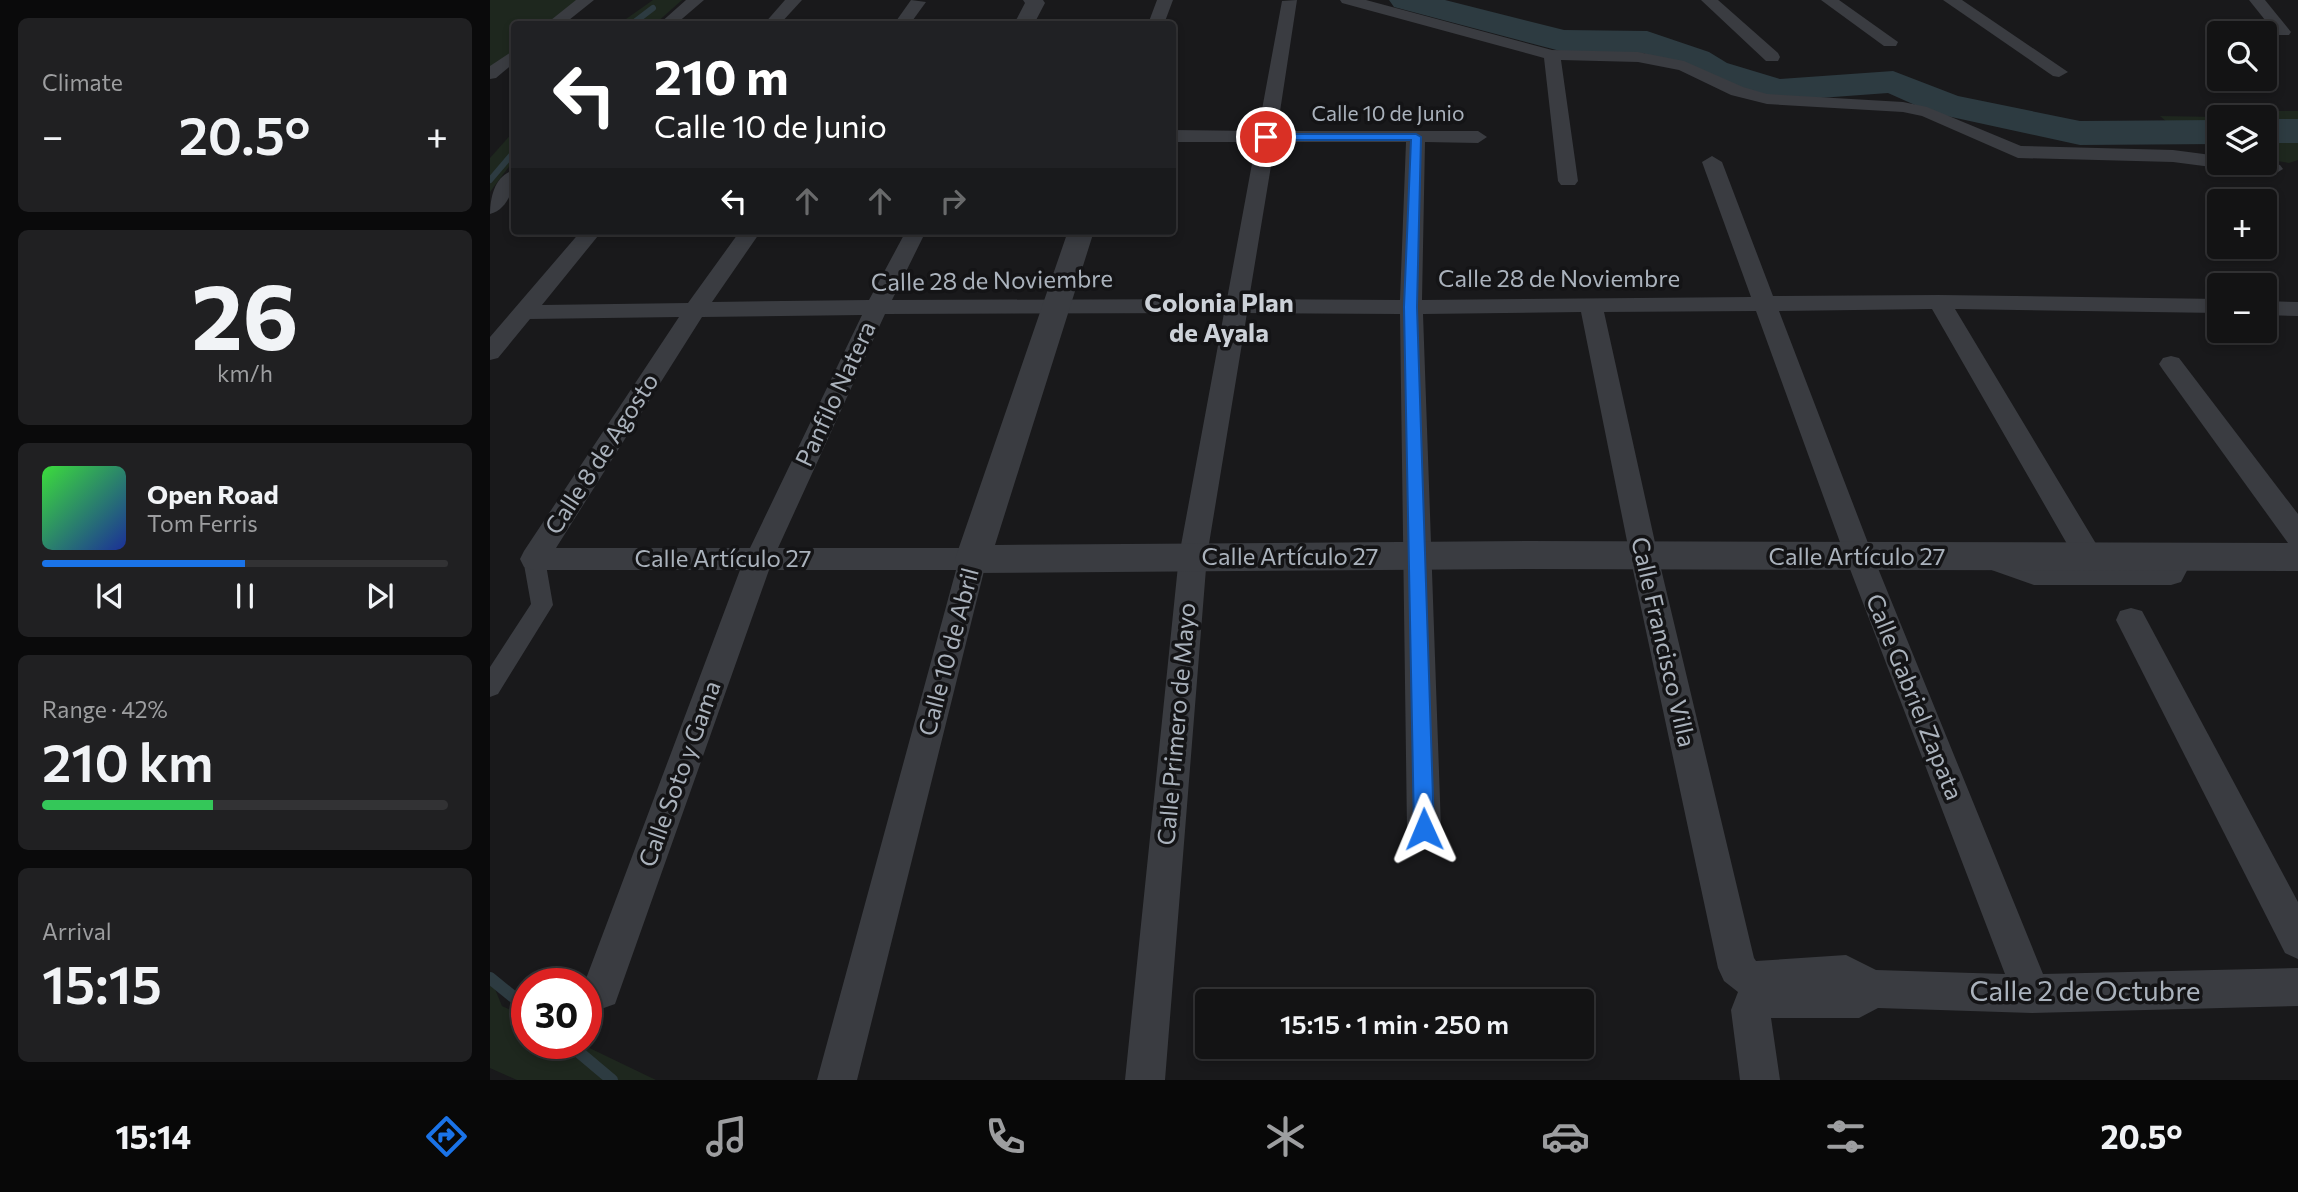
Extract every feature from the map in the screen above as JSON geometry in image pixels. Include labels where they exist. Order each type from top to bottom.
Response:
[{"type":"street","points":[[558,21],[586,0]]},
{"type":"street","points":[[671,21],[696,0]]},
{"type":"street","points":[[775,21],[794,0]]},
{"type":"street","points":[[1026,21],[1035,3],[1033,0]]},
{"type":"street","points":[[1157,21],[1165,0]]},
{"type":"street","points":[[1348,0],[1552,55],[1638,57],[1684,66],[1737,91],[1767,99],[1903,107],[1927,112],[2018,152],[2173,156],[2207,160]]},
{"type":"street","points":[[1709,0],[1772,57]]},
{"type":"street","points":[[1829,0],[1890,41]]},
{"type":"street","points":[[1951,0],[2059,72]]},
{"type":"street","points":[[2257,0],[2283,32]]},
{"type":"street","name":"Calle Primero de Mayo","points":[[1145,1080],[1192,556],[1289,1]]},
{"type":"street","points":[[904,21],[918,2]]},
{"type":"street","points":[[1552,55],[1568,181]]},
{"type":"street","points":[[490,74],[511,57]]},
{"type":"street","name":"Calle 10 de Junio","points":[[1176,136],[1478,137]]},
{"type":"street","points":[[1416,137],[1411,307],[1424,829]]},
{"type":"street","name":"Calle Gabriel Zapata","points":[[1712,162],[1859,556],[2032,994]]},
{"type":"street","points":[[490,208],[511,180]]},
{"type":"street","points":[[490,352],[589,235]]},
{"type":"street","name":"Calle 8 de Agosto","points":[[490,687],[542,604],[534,559],[694,311],[748,235]]},
{"type":"street","name":"Panfilo Natera","points":[[759,558],[876,309],[914,235]]},
{"type":"street","name":"Calle 10 de Abril","points":[[837,1080],[973,559],[1080,235]]},
{"type":"street","points":[[1939,302],[2091,560]]},
{"type":"street","name":"Calle 28 de Noviembre","points":[[522,312],[1056,305],[1411,307],[1939,302],[2207,306]]},
{"type":"street","name":"Calle Francisco Villa","points":[[1591,305],[1644,556],[1737,968],[1747,993],[1760,1080]]},
{"type":"street","points":[[2277,308],[2298,309]]},
{"type":"street","points":[[2171,364],[2298,535]]},
{"type":"street","name":"Calle Artículo 27","points":[[534,559],[1859,556],[2091,560],[2298,557]]},
{"type":"street","name":"Calle Soto y Gama","points":[[602,987],[759,558]]},
{"type":"street","points":[[1993,559],[2034,574],[2104,575],[2171,574],[2179,559]]},
{"type":"street","points":[[2131,620],[2298,940]]},
{"type":"street","name":"Calle 2 de Octubre","points":[[1747,993],[1754,999],[1860,999],[1872,989],[2032,994],[2298,987]]},
{"type":"shaded area","points":[[490,0],[580,0],[553,21],[511,21],[511,54],[490,71]]},
{"type":"shaded area","points":[[653,0],[682,0],[658,21],[623,21]]},
{"type":"shaded area","points":[[2298,111],[2298,160],[2289,163],[2277,161],[2277,112]]},
{"type":"shaded area","points":[[2160,116],[2207,117],[2207,144],[2187,139]]},
{"type":"shaded area","points":[[511,134],[511,164],[490,192],[490,158]]},
{"type":"shaded area","points":[[490,977],[502,1006],[511,1010],[511,1059],[602,1059],[602,1054],[656,1080],[517,1080],[490,1068]]},
{"type":"waterway","points":[[1406,0],[1564,41],[1647,42],[1696,60],[1714,71],[1779,90],[1893,82],[1947,105],[2080,133],[2207,132]]},
{"type":"waterway","points":[[636,21],[653,8]]},
{"type":"waterway","points":[[2277,131],[2298,131]]},
{"type":"waterway","points":[[490,180],[511,156]]},
{"type":"waterway","points":[[490,978],[511,995]]},
{"type":"waterway","points":[[587,1059],[612,1080]]},
{"type":"district","name":"Colonia Plan de Ayala","points":[[1219,318]]},
{"type":"route","points":[[1266,137],[1416,137],[1411,307],[1424,829]]}]
